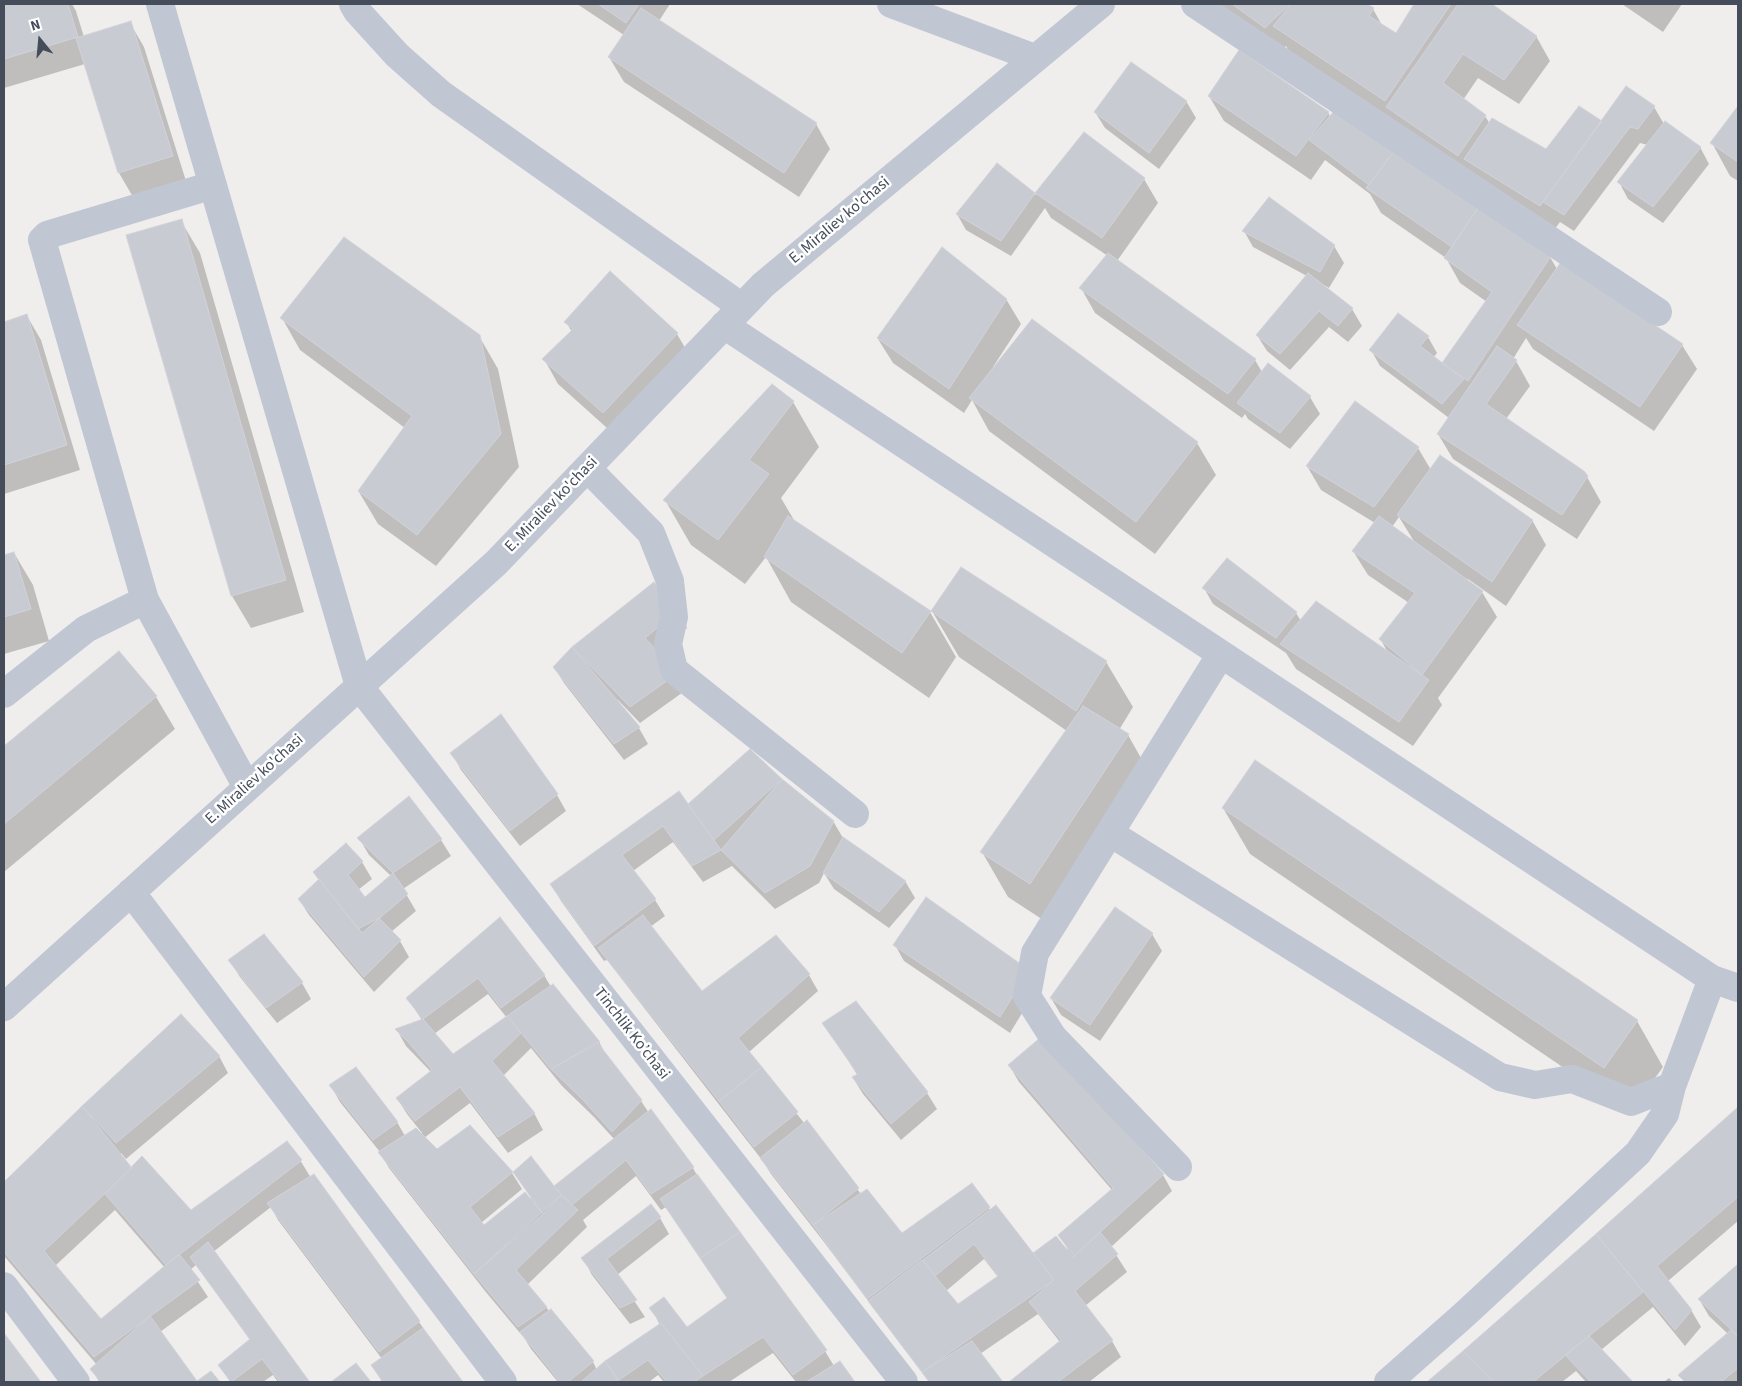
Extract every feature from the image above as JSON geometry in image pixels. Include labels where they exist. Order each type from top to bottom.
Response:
[{"type":"street","points":[[160,4],[359,686]]},
{"type":"street","points":[[354,4],[357,11],[397,55],[441,94],[733,316],[1221,654],[1712,979],[1738,988]]},
{"type":"street","points":[[891,4],[1035,58]]},
{"type":"street","name":"E. Miraliev ko'chasi","points":[[4,1006],[496,563],[763,285],[1100,4]]},
{"type":"street","points":[[1195,4],[1658,312]]},
{"type":"street","points":[[213,185],[47,235],[42,240],[145,600],[247,788]]},
{"type":"street","points":[[587,468],[651,533],[670,581],[674,616],[668,644],[674,670],[855,814]]},
{"type":"street","points":[[4,694],[86,629],[145,600]]},
{"type":"street","points":[[1178,1167],[1053,1036],[1027,996],[1035,953],[1221,654]]},
{"type":"street","name":"Tinchlik Ko’chasi","points":[[359,686],[904,1382]]},
{"type":"street","points":[[1110,833],[1500,1077],[1535,1085],[1572,1079],[1631,1102],[1672,1086]]},
{"type":"street","points":[[131,892],[503,1382]]},
{"type":"street","points":[[1388,1382],[1638,1153],[1665,1114],[1672,1086],[1712,979]]},
{"type":"street","points":[[4,1286],[76,1382]]},
{"type":"building","points":[[4,4],[68,4],[78,37],[4,59]]},
{"type":"building","points":[[598,4],[639,4],[626,23]]},
{"type":"building","points":[[1232,4],[1290,4],[1265,28]]},
{"type":"building","points":[[1291,4],[1367,4],[1374,8],[1369,16],[1396,33],[1414,4],[1451,4],[1385,101],[1273,26]]},
{"type":"building","points":[[1458,4],[1492,4],[1537,36],[1504,80],[1463,54],[1443,83],[1486,115],[1458,156],[1386,107]]},
{"type":"building","points":[[641,8],[817,123],[784,173],[608,57]]},
{"type":"building","points":[[131,21],[173,156],[118,173],[76,38]]},
{"type":"building","points":[[1239,50],[1329,112],[1296,156],[1208,96]]},
{"type":"building","points":[[1131,62],[1187,101],[1149,153],[1094,112]]},
{"type":"building","points":[[1626,86],[1655,106],[1638,129],[1630,127],[1564,215],[1543,202]]},
{"type":"building","points":[[1579,106],[1602,121],[1540,206],[1464,159],[1492,118],[1546,149]]},
{"type":"building","points":[[1738,106],[1738,162],[1710,143]]},
{"type":"building","points":[[1335,110],[1394,151],[1369,185],[1309,140]]},
{"type":"building","points":[[1665,121],[1701,147],[1653,207],[1617,182]]},
{"type":"building","points":[[1084,132],[1145,178],[1102,238],[1035,193]]},
{"type":"building","points":[[1394,151],[1478,208],[1452,247],[1366,188]]},
{"type":"building","points":[[997,163],[1035,193],[1001,241],[956,214]]},
{"type":"building","points":[[1269,197],[1335,245],[1320,272],[1242,231]]},
{"type":"building","points":[[1478,208],[1551,256],[1468,381],[1442,363],[1492,292],[1444,258]]},
{"type":"building","points":[[182,219],[286,580],[231,596],[126,235]]},
{"type":"building","points":[[344,237],[480,335],[501,434],[417,535],[358,491],[412,416],[280,318]]},
{"type":"building","points":[[942,247],[1007,299],[949,389],[877,338]]},
{"type":"building","points":[[1108,253],[1256,359],[1228,394],[1079,288]]},
{"type":"building","points":[[1561,262],[1683,344],[1640,407],[1517,325]]},
{"type":"building","points":[[610,271],[678,333],[603,413],[542,359],[573,329],[564,322]]},
{"type":"building","points":[[1308,273],[1353,308],[1338,326],[1319,311],[1280,354],[1256,335]]},
{"type":"building","points":[[1398,313],[1429,336],[1420,346],[1464,379],[1442,404],[1369,350]]},
{"type":"building","points":[[27,314],[67,445],[4,465],[4,322]]},
{"type":"building","points":[[1032,319],[1198,442],[1136,522],[969,398]]},
{"type":"building","points":[[1497,346],[1517,360],[1486,404],[1584,471],[1588,476],[1562,515],[1437,434]]},
{"type":"building","points":[[1268,363],[1311,396],[1280,433],[1237,403]]},
{"type":"building","points":[[772,384],[794,401],[749,460],[769,474],[718,540],[663,500]]},
{"type":"building","points":[[1355,401],[1419,447],[1374,507],[1306,466]]},
{"type":"building","points":[[1440,455],[1533,520],[1492,582],[1397,515]]},
{"type":"building","points":[[788,516],[931,611],[902,653],[764,557]]},
{"type":"building","points":[[1379,516],[1483,591],[1422,675],[1379,639],[1415,593],[1352,551]]},
{"type":"building","points":[[14,552],[31,609],[4,617],[4,555]]},
{"type":"building","points":[[1227,558],[1297,612],[1276,638],[1202,588]]},
{"type":"building","points":[[961,567],[1107,661],[1076,711],[931,611]]},
{"type":"building","points":[[654,582],[678,611],[645,638],[678,673],[630,707],[572,647]]},
{"type":"building","points":[[1316,601],[1429,680],[1399,722],[1280,644]]},
{"type":"building","points":[[572,647],[640,727],[614,744],[553,667]]},
{"type":"building","points":[[119,651],[157,696],[4,824],[4,746]]},
{"type":"building","points":[[1083,706],[1129,734],[1030,884],[980,852]]},
{"type":"building","points":[[501,714],[558,794],[510,831],[450,753]]},
{"type":"building","points":[[750,749],[782,779],[714,840],[688,804]]},
{"type":"building","points":[[1255,760],[1638,1020],[1604,1068],[1222,808]]},
{"type":"building","points":[[782,779],[834,821],[810,866],[765,893],[721,850]]},
{"type":"building","points":[[679,791],[721,850],[692,866],[663,826],[622,855],[656,899],[594,946],[550,884]]},
{"type":"building","points":[[409,796],[442,839],[393,873],[357,838]]},
{"type":"building","points":[[843,837],[906,881],[879,912],[823,873]]},
{"type":"building","points":[[346,843],[363,861],[348,875],[365,897],[393,873],[408,894],[362,933],[313,872]]},
{"type":"building","points":[[319,879],[358,929],[379,918],[401,940],[364,977],[298,899]]},
{"type":"building","points":[[926,897],[1029,970],[1000,1017],[893,945]]},
{"type":"building","points":[[1115,907],[1153,933],[1090,1025],[1050,998]]},
{"type":"building","points":[[643,915],[702,991],[776,935],[810,974],[738,1038],[762,1067],[719,1101],[598,948]]},
{"type":"building","points":[[500,917],[545,975],[501,1008],[478,978],[423,1019],[406,998]]},
{"type":"building","points":[[264,934],[303,982],[266,1008],[228,960]]},
{"type":"building","points":[[553,984],[600,1042],[551,1069],[507,1016]]},
{"type":"building","points":[[856,1001],[928,1092],[891,1124],[852,1077],[858,1074],[822,1023]]},
{"type":"building","points":[[181,1014],[220,1056],[116,1143],[82,1106]]},
{"type":"building","points":[[507,1016],[521,1033],[492,1061],[535,1113],[498,1137],[460,1087],[415,1121],[396,1098],[432,1070],[395,1029],[423,1019],[453,1054]]},
{"type":"building","points":[[1041,1037],[1164,1174],[1074,1256],[1058,1235],[1113,1188],[1008,1065]]},
{"type":"building","points":[[597,1042],[642,1100],[612,1132],[551,1069]]},
{"type":"building","points":[[356,1067],[398,1122],[373,1140],[329,1085]]},
{"type":"building","points":[[762,1067],[798,1112],[754,1147],[719,1101]]},
{"type":"building","points":[[82,1106],[132,1168],[44,1251],[101,1319],[179,1254],[200,1280],[94,1357],[4,1252],[4,1182]]},
{"type":"building","points":[[1738,1107],[1738,1197],[1657,1266],[1692,1310],[1675,1330],[1596,1234]]},
{"type":"building","points":[[651,1109],[694,1167],[651,1194],[626,1160],[572,1205],[554,1186]]},
{"type":"building","points":[[807,1120],[859,1188],[813,1225],[760,1158]]},
{"type":"building","points":[[470,1125],[513,1172],[470,1207],[484,1225],[525,1192],[543,1214],[474,1274],[378,1152],[416,1128],[437,1149]]},
{"type":"building","points":[[287,1141],[302,1160],[166,1265],[105,1194],[142,1156],[191,1210]]},
{"type":"building","points":[[531,1156],[561,1195],[543,1214],[513,1172]]},
{"type":"building","points":[[314,1174],[420,1321],[379,1352],[267,1203]]},
{"type":"building","points":[[697,1174],[740,1232],[700,1258],[660,1199]]},
{"type":"building","points":[[972,1183],[990,1207],[867,1299],[813,1225],[867,1189],[902,1233]]},
{"type":"building","points":[[561,1195],[578,1210],[516,1270],[547,1307],[518,1327],[474,1274]]},
{"type":"building","points":[[651,1204],[661,1217],[607,1259],[637,1300],[620,1308],[581,1258]]},
{"type":"building","points":[[996,1205],[1054,1280],[922,1372],[868,1301],[922,1260],[934,1275],[923,1260]],"holes":[[[974,1244],[998,1276],[958,1304],[935,1276]]]},
{"type":"building","points":[[740,1232],[827,1350],[793,1375],[763,1337],[703,1376],[649,1308],[664,1297],[687,1327],[727,1298],[700,1258]]},
{"type":"building","points":[[1100,1232],[1118,1254],[1075,1291],[1113,1340],[1058,1382],[1009,1382],[1061,1340],[1029,1302],[1054,1280],[1033,1253],[1056,1236],[1073,1257]]},
{"type":"building","points":[[1596,1234],[1643,1292],[1533,1382],[1494,1382],[1463,1351]]},
{"type":"building","points":[[208,1242],[309,1381],[280,1382],[262,1359],[231,1382],[218,1365],[250,1339],[190,1257]]},
{"type":"building","points":[[1738,1264],[1738,1336],[1698,1299]]},
{"type":"building","points":[[551,1309],[594,1361],[568,1382],[560,1382],[520,1332]]},
{"type":"building","points":[[150,1316],[197,1381],[211,1371],[220,1382],[101,1382],[90,1369]]},
{"type":"building","points":[[661,1323],[703,1376],[694,1382],[667,1382],[648,1360],[619,1380],[605,1361]]},
{"type":"building","points":[[423,1328],[463,1382],[383,1382],[371,1365]]},
{"type":"building","points":[[1731,1330],[1738,1337],[1738,1368],[1721,1382],[1685,1382],[1678,1375]]},
{"type":"building","points":[[4,1333],[41,1382],[4,1382]]},
{"type":"building","points":[[1589,1336],[1633,1382],[1591,1382],[1565,1355]]},
{"type":"building","points":[[972,1341],[1003,1382],[930,1382],[922,1372]]},
{"type":"building","points":[[1463,1351],[1494,1382],[1427,1382]]},
{"type":"building","points":[[605,1361],[619,1382],[581,1382]]},
{"type":"building","points":[[840,1361],[855,1382],[806,1382]]},
{"type":"building","points":[[356,1363],[371,1382],[331,1382]]}]
